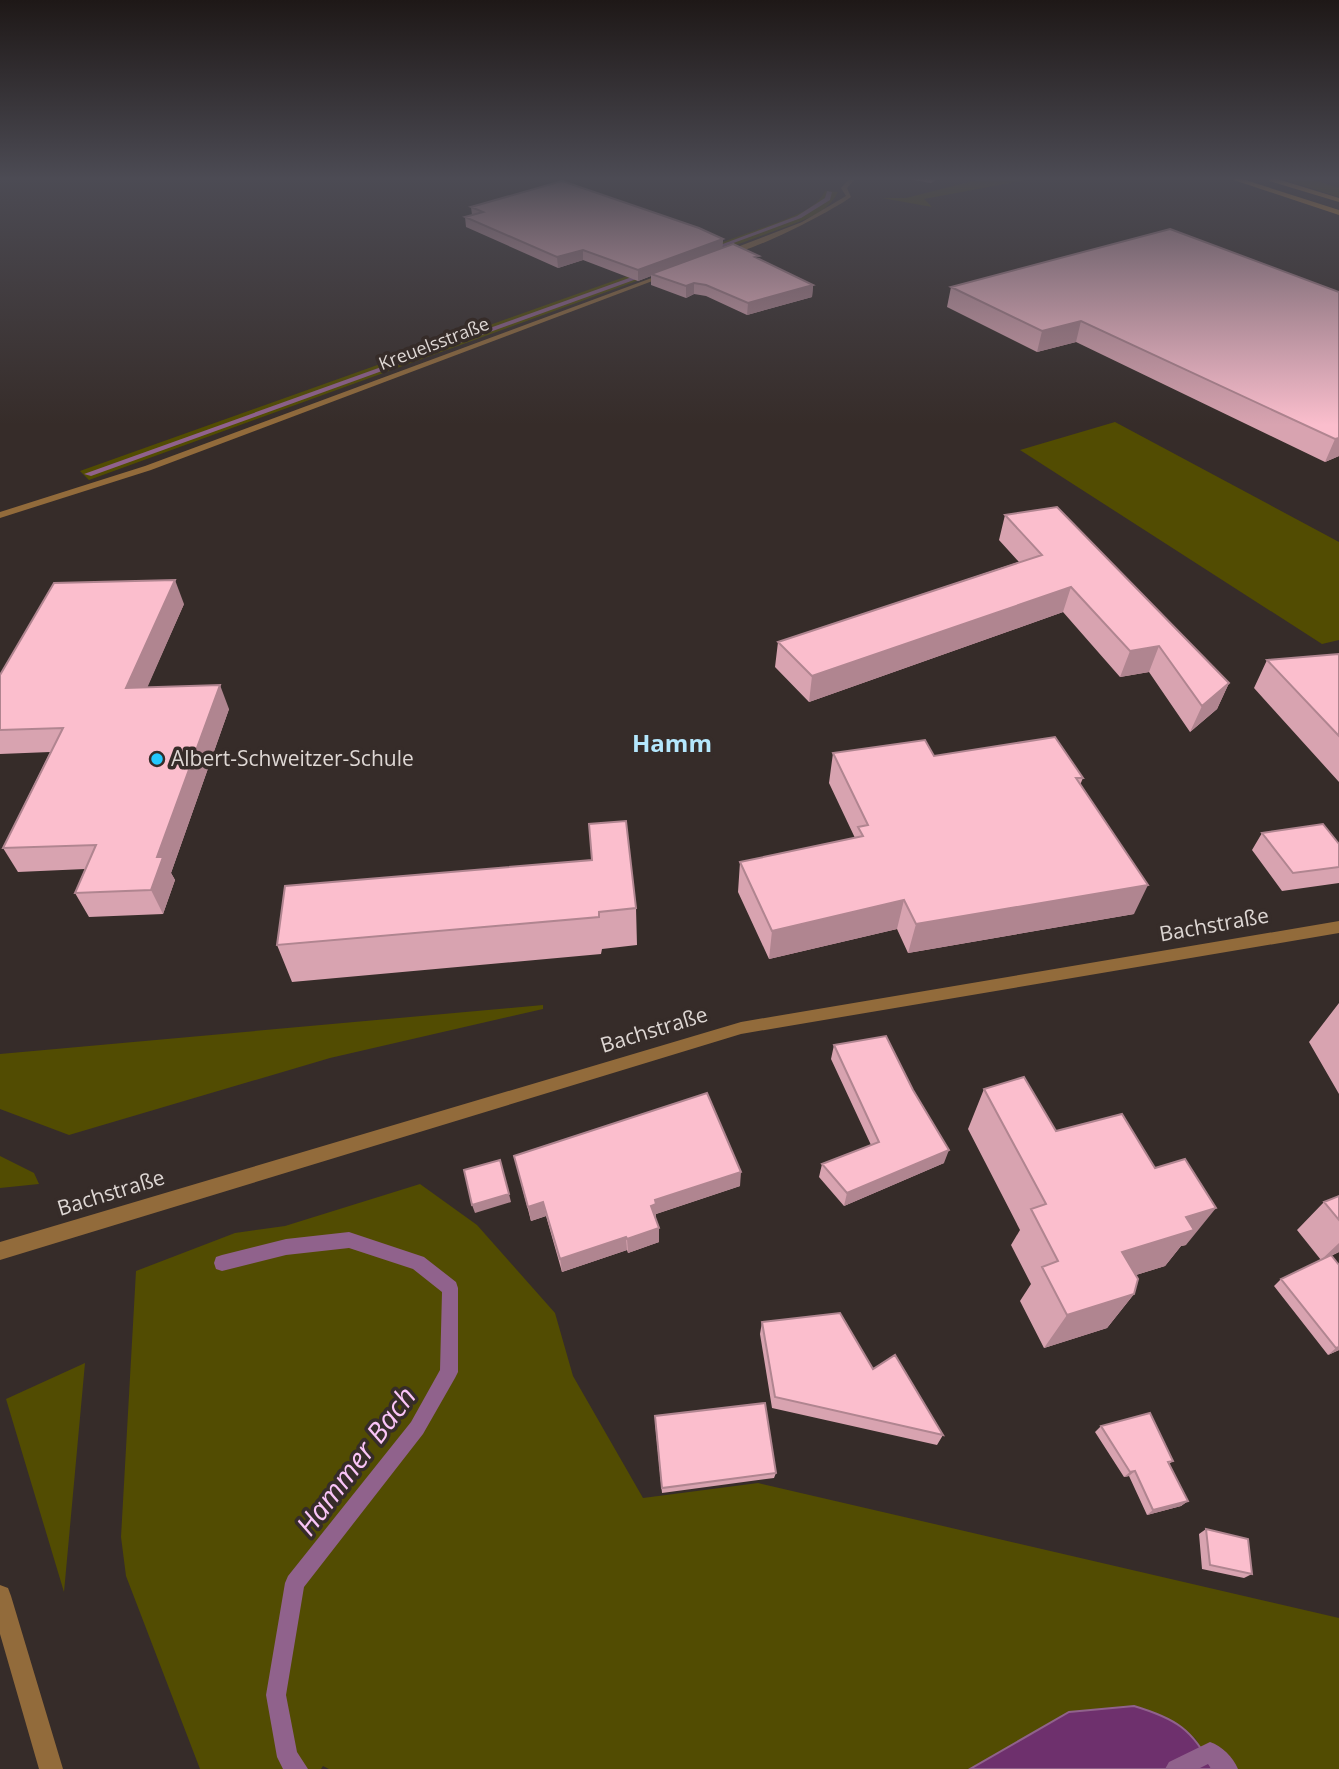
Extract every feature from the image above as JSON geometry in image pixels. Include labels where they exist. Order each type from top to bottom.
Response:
[{"type":"street","name":"Kreuelsstraße","points":[[0,515],[148,468],[676,271]]},
{"type":"street","name":"Bachstraße","points":[[0,1251],[741,1028],[1339,927]]},
{"type":"street","points":[[0,1596],[51,1769]]},
{"type":"shaded area","points":[[674,260],[696,260],[89,480],[80,471]]},
{"type":"shaded area","points":[[1115,422],[1339,542],[1339,640],[1322,644],[1020,450]]},
{"type":"shaded area","points":[[543,1005],[543,1009],[330,1058],[69,1135],[0,1109],[0,1054]]},
{"type":"shaded area","points":[[0,1156],[34,1173],[39,1184],[0,1188]]},
{"type":"shaded area","points":[[420,1184],[477,1225],[555,1313],[573,1376],[643,1498],[758,1483],[1339,1618],[1339,1769],[1212,1769],[1195,1738],[1069,1712],[970,1769],[329,1769],[323,1766],[321,1769],[200,1769],[126,1576],[121,1537],[136,1271],[235,1233],[285,1226]]},
{"type":"shaded area","points":[[85,1363],[64,1592],[6,1399]]},
{"type":"shaded area","points":[[1134,1706],[1161,1715],[1181,1727],[1198,1744],[1212,1769],[970,1769],[1069,1712]]},
{"type":"building","points":[[609,260],[667,260],[638,270]]},
{"type":"building","points":[[690,260],[760,260],[813,285],[748,303],[706,285],[694,283],[686,286],[651,274]]},
{"type":"building","points":[[1055,260],[1252,260],[1339,292],[1339,438],[1335,439],[1081,321],[1042,331],[951,287]]},
{"type":"building","points":[[1057,507],[1229,683],[1202,706],[1159,646],[1130,651],[1071,587],[812,676],[778,642],[1042,555],[1005,515]]},
{"type":"building","points":[[175,580],[126,688],[220,685],[157,857],[163,857],[151,890],[75,893],[96,845],[3,848],[63,728],[0,730],[0,675],[54,583]]},
{"type":"building","points":[[1339,654],[1339,736],[1267,660]]},
{"type":"building","points":[[1055,737],[1083,778],[1076,778],[1148,885],[916,924],[904,900],[772,931],[740,862],[863,836],[858,827],[868,825],[833,753],[925,740],[934,756]]},
{"type":"building","points":[[626,821],[636,908],[599,912],[599,917],[277,945],[285,886],[592,860],[589,824]]},
{"type":"building","points":[[1323,824],[1339,844],[1339,867],[1293,873],[1262,833]]},
{"type":"building","points":[[886,1036],[913,1090],[949,1150],[847,1193],[822,1164],[879,1142],[834,1045]]},
{"type":"building","points":[[1024,1077],[1056,1131],[1122,1114],[1155,1168],[1185,1159],[1216,1208],[1186,1217],[1194,1230],[1122,1252],[1138,1279],[1134,1294],[1067,1315],[1042,1267],[1058,1261],[1031,1209],[1046,1204],[984,1089]]},
{"type":"building","points":[[707,1093],[741,1172],[655,1200],[656,1204],[651,1206],[659,1228],[560,1259],[543,1202],[528,1207],[514,1156]]},
{"type":"building","points":[[500,1160],[509,1194],[472,1205],[464,1170]]},
{"type":"building","points":[[1339,1196],[1339,1220],[1324,1202]]},
{"type":"building","points":[[1331,1255],[1339,1265],[1339,1347],[1336,1348],[1281,1279]]},
{"type":"building","points":[[840,1313],[873,1369],[895,1355],[943,1435],[775,1397],[762,1322]]},
{"type":"building","points":[[765,1403],[776,1473],[662,1488],[655,1416]]},
{"type":"building","points":[[1150,1413],[1173,1461],[1168,1462],[1188,1501],[1153,1510],[1135,1471],[1130,1472],[1101,1426]]},
{"type":"building","points":[[1206,1529],[1248,1539],[1252,1574],[1210,1565]]},
{"type":"waterway","points":[[88,474],[643,275]]},
{"type":"waterway","name":"Hammer Bach","points":[[222,1263],[286,1247],[349,1240],[418,1263],[450,1288],[449,1372],[417,1428],[295,1583],[276,1695],[287,1757],[297,1769]]},
{"type":"waterway","name":"Hammer Bach","points":[[1176,1769],[1210,1752],[1227,1769]]},
{"type":"place","name":"Albert-Schweitzer-Schule","points":[[157,759]]},
{"type":"district","name":"Hamm","points":[[672,744]]}]
